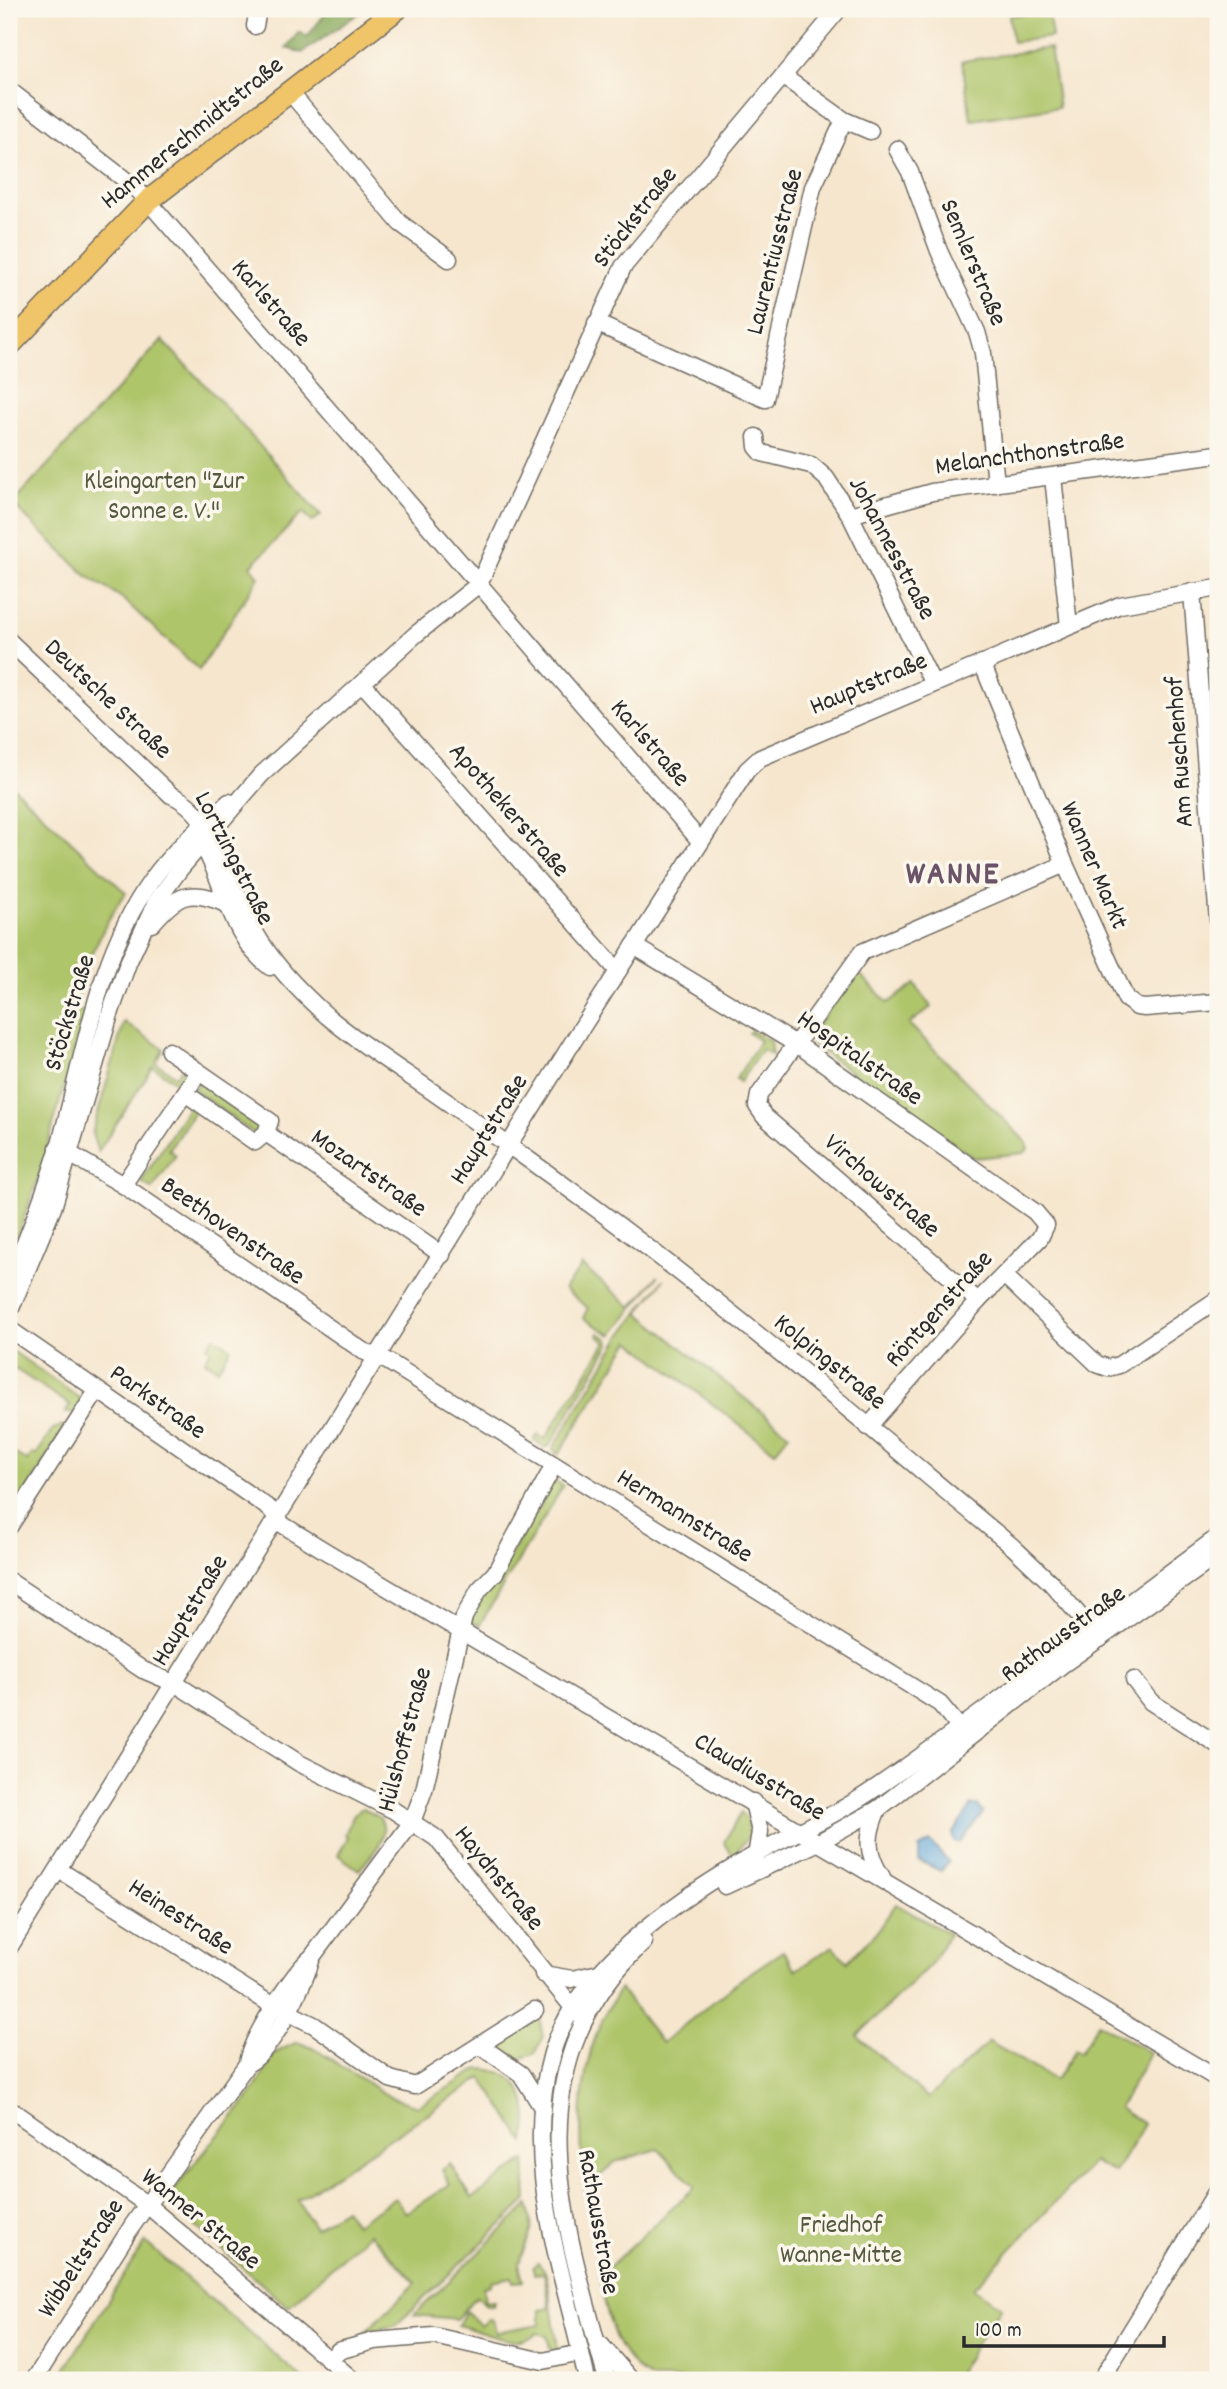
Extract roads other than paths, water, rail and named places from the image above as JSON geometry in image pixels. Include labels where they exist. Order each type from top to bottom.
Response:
[{"type":"main road","name":"Hammerschmidtstraße","points":[[9,346],[148,201],[397,9]]},
{"type":"street","points":[[255,26],[258,9]]},
{"type":"street","name":"Stöckstraße","points":[[9,1313],[53,1208],[95,1010],[122,933],[150,882],[362,683],[440,613],[456,605],[475,579],[503,526],[622,267],[839,9]]},
{"type":"street","points":[[784,77],[844,120],[870,131]]},
{"type":"street","name":"Karlstraße","points":[[9,90],[132,185],[148,201],[700,841]]},
{"type":"street","points":[[289,91],[400,223],[449,259]]},
{"type":"street","name":"Laurentiusstraße","points":[[596,323],[765,399],[813,187],[844,120]]},
{"type":"street","name":"Semlerstraße","points":[[897,149],[910,172],[939,251],[977,332],[983,353],[996,484]]},
{"type":"street","name":"Johannesstraße","points":[[756,436],[757,447],[762,453],[811,465],[826,478],[850,515],[933,684]]},
{"type":"street","name":"Melanchthonstraße","points":[[850,515],[932,492],[1218,454]]},
{"type":"street","points":[[1053,478],[1069,626]]},
{"type":"street","name":"Hauptstraße","points":[[9,1948],[738,781],[760,758],[1120,605],[1218,588]]},
{"type":"street","name":"Am Ruschenhof","points":[[1192,592],[1218,913]]},
{"type":"street","name":"Deutsche Straße","points":[[9,641],[171,794]]},
{"type":"street","name":"Wanner Markt","points":[[982,663],[1120,990],[1131,1004],[1145,1007],[1218,1002]]},
{"type":"street","name":"Apothekerstraße","points":[[362,683],[618,971]]},
{"type":"street","name":"Lortzingstraße","points":[[171,794],[203,834],[222,852],[253,928],[283,975]]},
{"type":"street","name":"Stöckstraße","points":[[9,1282],[65,1150],[110,1014],[142,931],[165,888],[203,834]]},
{"type":"street","name":"Lortzingstraße","points":[[203,834],[226,905],[253,950],[266,965],[283,975],[336,1023],[509,1146]]},
{"type":"street","points":[[795,1043],[850,965],[867,947],[1065,864]]},
{"type":"street","name":"Stöckstraße","points":[[142,931],[175,900],[189,895],[205,895],[226,905]]},
{"type":"street","name":"Hospitalstraße","points":[[634,946],[795,1043],[1035,1212],[1046,1225]]},
{"type":"street","name":"Virchowstraße","points":[[795,1043],[759,1095],[757,1106],[764,1116],[850,1194],[978,1301]]},
{"type":"street","points":[[122,1185],[199,1072],[169,1051]]},
{"type":"street","name":"Mozartstraße","points":[[185,1093],[255,1142],[266,1133],[270,1121],[199,1072]]},
{"type":"street","name":"Mozartstraße","points":[[266,1133],[442,1255]]},
{"type":"street","name":"Kolpingstraße","points":[[509,1146],[630,1235],[868,1426],[1013,1547],[1096,1634]]},
{"type":"street","name":"Beethovenstraße","points":[[65,1150],[122,1185],[341,1337],[377,1357]]},
{"type":"street","name":"Röntgenstraße","points":[[868,1426],[978,1301],[1040,1238],[1046,1225]]},
{"type":"street","points":[[1004,1275],[1097,1364],[1108,1368],[1119,1365],[1218,1299]]},
{"type":"street","name":"Parkstraße","points":[[9,1329],[270,1510],[277,1518]]},
{"type":"street","name":"Hermannstraße","points":[[377,1357],[412,1376],[940,1704],[959,1727]]},
{"type":"street","points":[[9,1527],[97,1391]]},
{"type":"street","name":"Hülshoffstraße","points":[[281,2010],[298,1968],[312,1957],[412,1822],[424,1790],[464,1617],[479,1590],[495,1573],[554,1465]]},
{"type":"street","name":"Claudiusstraße","points":[[277,1518],[283,1525],[327,1552],[1218,2078]]},
{"type":"street","name":"Rathausstraße","points":[[587,2380],[555,2251],[543,2179],[543,2109],[553,2049],[578,2014],[622,1965],[668,1922],[716,1891],[819,1842],[878,1809],[943,1761],[1218,1537]]},
{"type":"street","name":"Rathausstraße","points":[[607,2380],[574,2249],[559,2167],[558,2125],[565,2064],[578,2014],[599,1973],[636,1936],[756,1856],[876,1788],[959,1727],[1218,1555]]},
{"type":"street","name":"Haydnstraße","points":[[9,1581],[144,1670],[176,1684],[299,1763],[412,1822],[444,1846],[543,1974],[578,2014]]},
{"type":"street","points":[[1134,1680],[1151,1702],[1218,1745]]},
{"type":"street","name":"Rathausstraße","points":[[943,1761],[956,1742],[959,1727]]},
{"type":"street","points":[[753,1802],[761,1832],[756,1856]]},
{"type":"street","points":[[878,1809],[870,1827],[868,1850],[884,1879]]},
{"type":"street","name":"Heinestraße","points":[[59,1870],[281,2010],[314,2025],[397,2083],[415,2087],[481,2046]]},
{"type":"street","points":[[543,1974],[572,1979],[599,1973]]},
{"type":"street","name":"Wibbeltstraße","points":[[34,2380],[146,2204],[247,2064],[251,2047],[281,2010]]},
{"type":"street","points":[[535,2010],[481,2046],[521,2074],[543,2109]]},
{"type":"street","name":"Wanner Straße","points":[[9,2108],[146,2204],[353,2380]]},
{"type":"street","points":[[1101,2380],[1218,2189]]},
{"type":"street","points":[[555,2251],[574,2249]]},
{"type":"street","points":[[330,2360],[338,2351],[374,2341],[424,2336],[450,2338],[542,2361],[581,2353]]},
{"type":"street","points":[[596,2339],[631,2380]]},
{"type":"water","points":[[972,1805],[978,1805],[983,1813],[959,1843],[954,1841],[952,1834]]},
{"type":"water","points":[[930,1842],[949,1862],[941,1871],[919,1861],[919,1848]]},
{"type":"district","name":"WANNE","points":[[953,876]]},
{"type":"park label","name":"Kleingarten \"Zur Sonne e. V.\"","points":[[164,497]]},
{"type":"park label","name":"Friedhof Wanne-Mitte","points":[[841,2241]]}]
